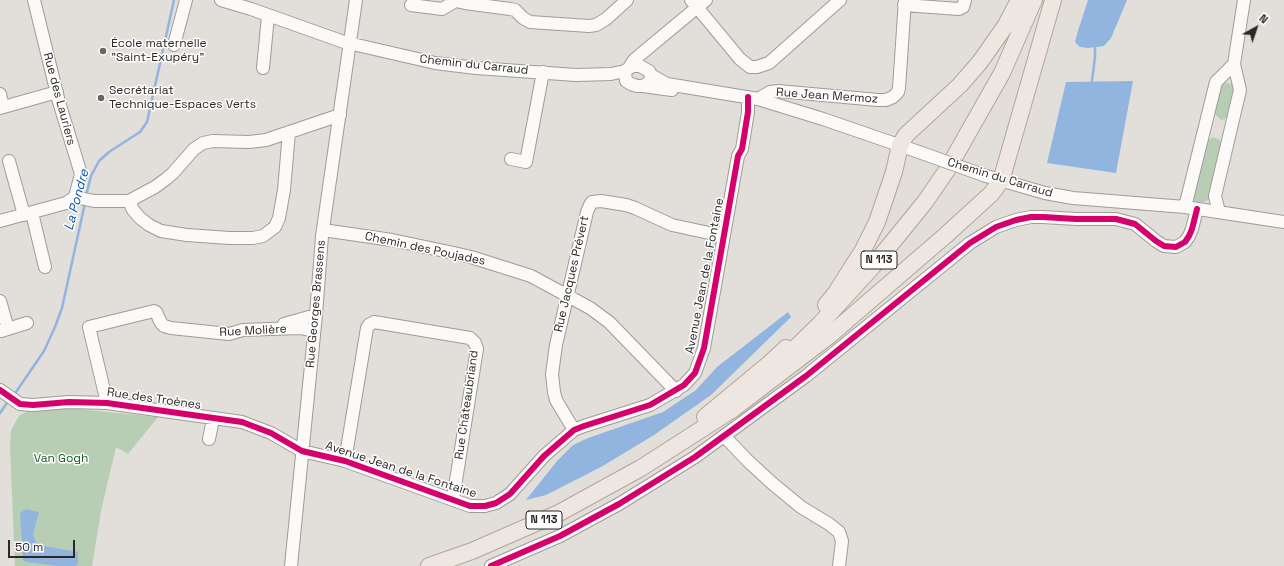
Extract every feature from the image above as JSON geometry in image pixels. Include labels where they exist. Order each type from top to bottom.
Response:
[{"type":"main road","points":[[652,460],[769,364],[819,315],[835,294],[877,222],[894,172],[900,145],[906,135],[960,85],[980,62],[1006,25],[1019,0]]},
{"type":"main road","name":"N 113","points":[[429,566],[472,551],[559,513],[586,499],[652,460],[727,407],[801,344],[855,287],[891,245],[947,170],[1002,73],[1034,0]]},
{"type":"main road","points":[[652,460],[733,409],[830,335],[991,194],[994,178],[1053,0]]},
{"type":"street","name":"Rue des Lauriers","points":[[34,0],[57,92],[81,174],[75,197]]},
{"type":"street","points":[[174,45],[186,0]]},
{"type":"street","name":"Chemin du Carraud","points":[[221,0],[350,44],[435,63],[476,68],[576,75],[672,90],[724,94]]},
{"type":"street","name":"Rue Georges Brassens","points":[[291,566],[323,230],[356,0]]},
{"type":"street","points":[[411,5],[442,9],[453,1],[515,10],[523,18],[530,22],[589,26],[596,25],[606,19],[627,0]]},
{"type":"street","points":[[631,84],[626,81],[627,69],[634,60],[664,36],[698,3],[745,64],[750,67],[757,67],[769,63],[840,0]]},
{"type":"street","points":[[905,3],[959,9],[964,7],[965,0]]},
{"type":"street","points":[[1219,212],[1215,196],[1240,90],[1234,64],[1244,0]]},
{"type":"street","name":"Rue Jean Mermoz","points":[[753,98],[778,91],[878,100],[886,100],[893,97],[900,88],[905,3]]},
{"type":"street","points":[[263,68],[268,16]]},
{"type":"street","points":[[644,86],[650,80],[651,54],[664,36]]},
{"type":"street","points":[[491,566],[560,536],[619,504],[695,457],[806,376],[970,243],[996,227],[1016,220],[1031,217],[1116,219],[1135,224],[1164,246],[1176,247],[1184,242],[1192,229],[1191,208],[1216,82],[1234,64]]},
{"type":"street","name":"Chemin du Carraud","points":[[576,75],[611,74],[640,66],[667,84],[753,98],[823,118],[994,178],[1045,194],[1073,198],[1191,208],[1284,222]]},
{"type":"street","points":[[511,159],[526,162],[543,72]]},
{"type":"street","points":[[0,94],[2,108],[57,92]]},
{"type":"street","name":"Avenue Jean de la Fontaine","points":[[302,451],[345,461],[470,506],[490,506],[510,494],[544,456],[574,430],[650,406],[676,391],[690,380],[695,373],[704,348],[738,156],[742,149],[748,112],[753,98]]},
{"type":"street","points":[[0,221],[66,203],[75,197],[94,201],[129,201],[155,187],[166,179],[194,149],[202,143],[213,141],[257,142],[340,115]]},
{"type":"street","points":[[129,201],[133,210],[140,218],[149,225],[161,231],[187,235],[229,238],[253,238],[263,236],[275,227],[279,218],[284,190],[289,132]]},
{"type":"street","points":[[9,161],[28,214],[44,267]]},
{"type":"street","name":"Rue Jacques Prévert","points":[[574,430],[556,400],[552,379],[554,359],[568,295],[587,212],[592,202],[601,201],[626,205],[672,225],[724,236]]},
{"type":"street","name":"Chemin des Poujades","points":[[323,230],[410,244],[471,257],[531,276],[568,295],[590,308],[609,322],[676,391]]},
{"type":"street","points":[[0,300],[4,330],[27,323]]},
{"type":"street","name":"Rue Molière","points":[[107,403],[89,327],[154,311],[164,326],[171,328],[229,334],[243,330],[300,328],[314,331]]},
{"type":"street","points":[[275,329],[316,315]]},
{"type":"street","name":"Rue Châteaubriand","points":[[345,461],[366,328],[368,325],[374,322],[470,338],[475,343],[477,349],[453,499]]},
{"type":"street","name":"Rue des Troènes","points":[[2,392],[20,404],[33,405],[69,402],[107,403],[235,421],[250,424],[271,433],[302,451]]},
{"type":"street","points":[[209,439],[213,419]]},
{"type":"street","points":[[724,436],[773,484],[801,507],[839,532],[842,541],[840,566]]},
{"type":"green space","points":[[1226,83],[1232,84],[1235,90],[1229,116],[1221,120],[1213,112],[1221,86]]},
{"type":"green space","points":[[1213,137],[1220,140],[1223,146],[1210,198],[1205,202],[1197,202],[1194,200],[1193,196],[1206,141]]},
{"type":"green space","name":"Van Gogh","points":[[67,408],[158,417],[128,454],[116,447],[101,511],[92,566],[15,566],[10,448],[11,430],[19,416],[26,412],[34,409]]},
{"type":"water","points":[[1088,0],[1127,0],[1111,38],[1104,46],[1088,48],[1080,47],[1075,42]]},
{"type":"water","points":[[1133,81],[1116,173],[1047,163],[1066,82]]},
{"type":"water","points":[[788,312],[791,317],[711,395],[654,435],[601,467],[546,495],[526,500],[557,461],[573,445],[588,438],[663,412],[696,390],[717,367]]},
{"type":"water","points":[[26,509],[39,512],[33,534],[36,542],[44,546],[78,552],[78,563],[76,566],[58,566],[26,562],[23,560],[20,513]]},
{"type":"waterway","name":"La Pondre","points":[[86,196],[91,176],[99,161],[109,152],[140,132],[147,122],[174,0]]},
{"type":"waterway","points":[[1092,81],[1095,48]]},
{"type":"waterway","name":"La Pondre","points":[[14,395],[44,351],[55,327],[62,308],[85,203]]},
{"type":"waterway","name":"La Pondre","points":[[0,413],[9,400]]},
{"type":"cycle path","points":[[0,390],[20,404],[33,405],[69,402],[107,403],[242,422],[271,433],[302,451],[345,461],[470,506],[485,506],[496,503],[510,494],[544,456],[574,430],[650,405],[684,385],[695,373],[704,348],[738,156],[742,149],[748,112],[748,97]]},
{"type":"cycle path","points":[[491,566],[560,536],[619,504],[695,457],[806,376],[970,243],[996,227],[1016,220],[1031,217],[1116,219],[1135,224],[1164,246],[1176,247],[1185,242],[1189,236],[1197,209]]},
{"type":"place","name":"École maternelle \"Saint-Exupéry\"","points":[[103,51]]},
{"type":"place","name":"Secrétariat Technique-Espaces Verts","points":[[101,98]]}]
